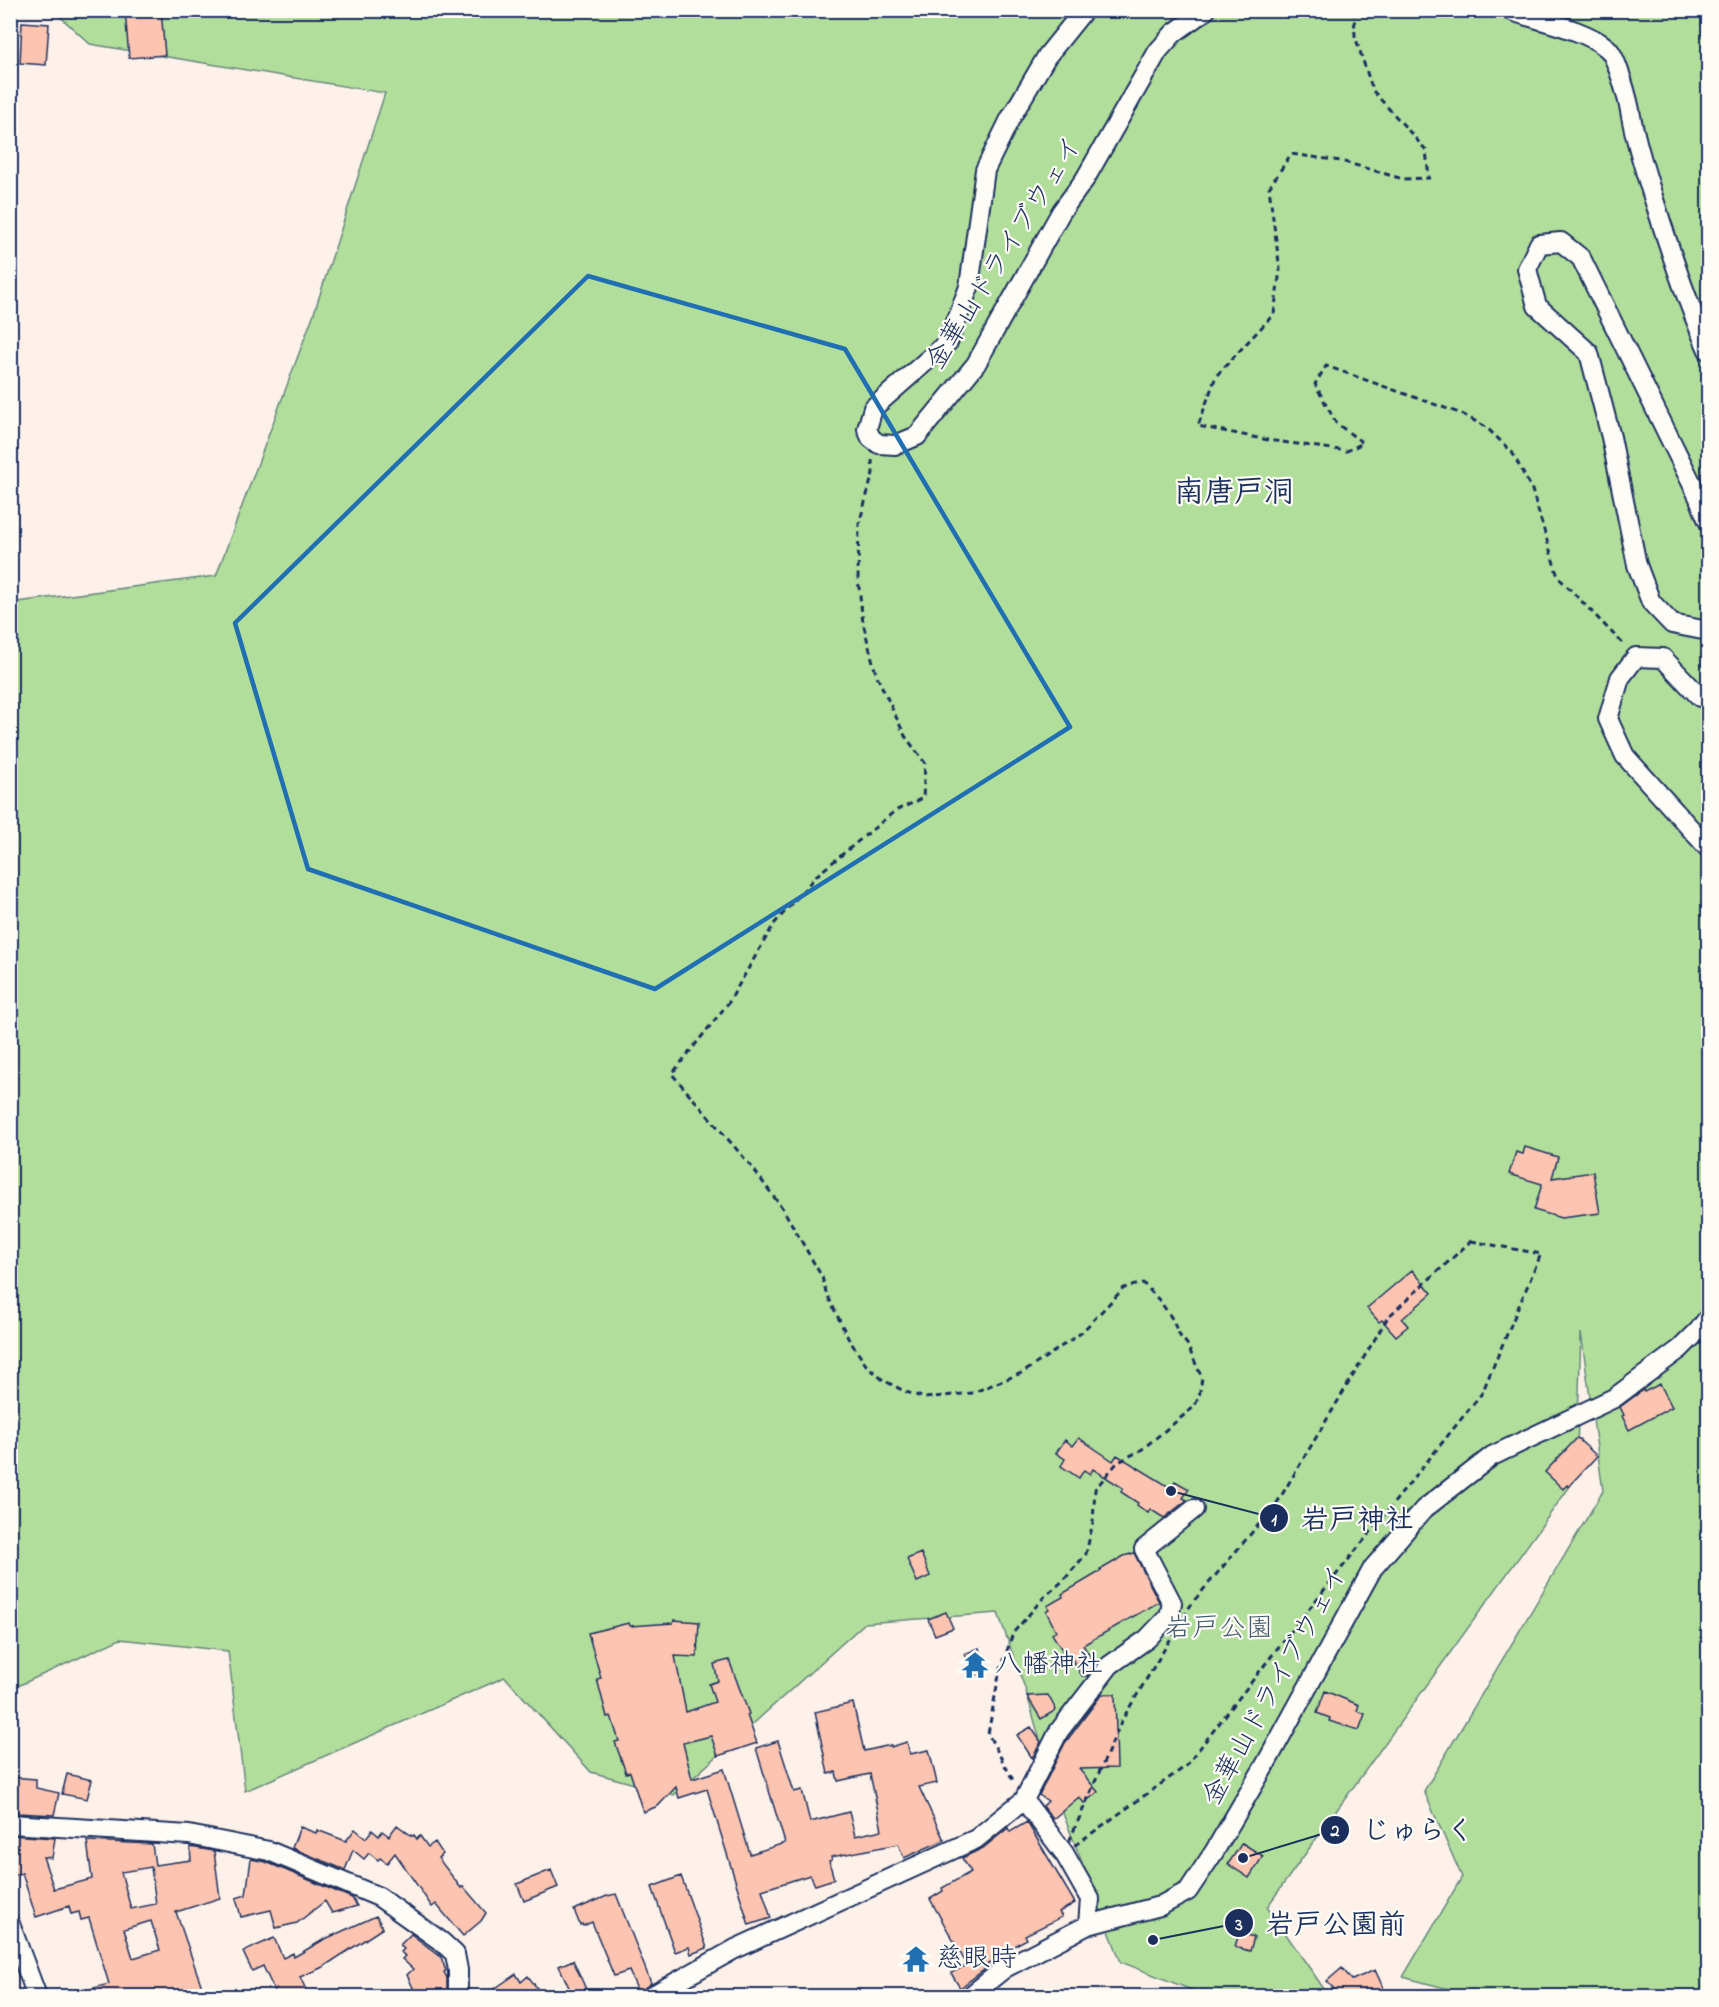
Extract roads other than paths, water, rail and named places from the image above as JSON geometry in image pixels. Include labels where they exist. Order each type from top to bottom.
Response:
[{"type":"street","name":"金華山ドライブウェイ","points":[[1084,10],[1047,56],[1010,119],[985,170],[969,286],[948,342],[873,408],[867,429],[872,439],[879,444],[895,445],[917,436],[976,364],[1060,212],[1085,179],[1158,51],[1174,33],[1206,10]]},
{"type":"street","points":[[1509,10],[1586,36],[1609,49],[1627,94],[1637,145],[1662,225],[1688,302],[1708,350]]},
{"type":"street","points":[[1708,521],[1698,496],[1581,258],[1561,242],[1539,244],[1527,269],[1537,306],[1589,353],[1611,437],[1636,565],[1651,602],[1672,624],[1708,631]]},
{"type":"street","points":[[1708,698],[1700,697],[1663,658],[1636,657],[1620,678],[1608,719],[1625,756],[1708,848]]},
{"type":"street","name":"金華山ドライブウェイ","points":[[970,1996],[1005,1968],[1088,1926],[1160,1906],[1188,1891],[1264,1767],[1373,1568],[1424,1509],[1492,1456],[1614,1398],[1680,1349],[1708,1318]]},
{"type":"street","points":[[651,1996],[735,1949],[975,1839],[1024,1800],[1059,1731],[1110,1665],[1148,1639],[1169,1616],[1172,1603],[1144,1549],[1194,1509]]},
{"type":"street","points":[[1024,1800],[1064,1853],[1090,1899],[1088,1926]]},
{"type":"street","points":[[10,1824],[189,1835],[270,1851],[380,1898],[442,1942],[454,1954],[458,1970],[458,1996]]},
{"type":"street","points":[[10,1924],[33,1995]]},
{"type":"place","name":"岩戸神社","points":[[1171,1491]]},
{"type":"place","name":"八幡神社","points":[[975,1665]]},
{"type":"place","name":"じゅらく","points":[[1243,1858]]},
{"type":"place","name":"岩戸公園前","points":[[1153,1940]]},
{"type":"place","name":"慈眼時","points":[[916,1959]]},
{"type":"district","name":"南唐戸洞","points":[[1234,494]]},
{"type":"park label","name":"岩戸公園","points":[[1219,1629]]}]
